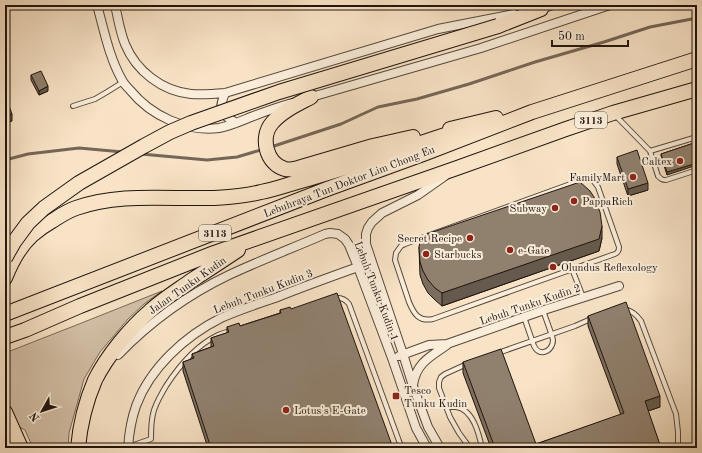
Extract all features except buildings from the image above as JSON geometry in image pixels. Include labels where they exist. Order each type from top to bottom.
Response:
[{"type":"highway","points":[[5,258],[14,242],[28,223],[44,208],[79,183],[170,132],[279,92],[498,26],[547,7]]},
{"type":"highway","name":"Lebuhraya Tun Doktor Lim Chong Eu","points":[[5,314],[326,189],[532,112],[697,59]]},
{"type":"highway","name":"Lebuhraya Tun Doktor Lim Chong Eu","points":[[5,337],[214,253],[613,113],[697,89]]},
{"type":"highway","points":[[312,97],[282,114],[271,124],[266,132],[266,147],[271,159],[286,169],[298,168],[373,146],[497,118],[532,112]]},
{"type":"highway","points":[[5,278],[16,256],[32,235],[65,212],[75,208],[109,199],[222,198],[262,192],[348,167],[497,118]]},
{"type":"highway","name":"Jalan Tunku Kudin","points":[[78,448],[87,401],[96,379],[123,338],[149,311],[168,296],[257,238]]},
{"type":"highway","points":[[6,414],[21,448]]},
{"type":"street","points":[[97,5],[114,62],[123,82],[134,96],[162,117],[180,124],[205,128],[220,127],[236,123],[277,107],[481,48],[610,5]]},
{"type":"street","points":[[115,5],[125,44],[140,68],[161,85],[175,91],[192,94],[225,93],[438,28],[547,7]]},
{"type":"street","points":[[225,93],[221,103],[222,110],[228,118],[236,123]]},
{"type":"street","name":"Lebuh Tunku Kudin 1","points":[[440,448],[428,427],[413,386],[366,244],[366,234],[372,222],[382,213],[418,195],[458,168]]},
{"type":"street","name":"Lebuh Tunku Kudin 1","points":[[96,379],[135,338],[175,306],[229,275],[325,234],[334,233],[341,236],[345,240],[358,267],[416,428],[427,448]]},
{"type":"street","name":"Lebuh Tunku Kudin 3","points":[[128,448],[131,425],[137,405],[145,388],[167,358],[195,333],[222,317],[358,267]]},
{"type":"street","name":"Lebuh Tunku Kudin 2","points":[[392,358],[429,346],[447,344],[543,310],[619,286]]},
{"type":"street","name":"Lebuh Tunku Kudin 2","points":[[413,386],[416,374],[421,365],[447,344]]},
{"type":"lane","points":[[73,106],[95,99],[123,82]]},
{"type":"lane","points":[[613,113],[650,151],[660,178],[663,180],[697,170]]},
{"type":"lane","points":[[650,151],[697,137]]},
{"type":"lane","points":[[587,178],[592,179],[598,187],[619,250],[612,256],[572,270],[433,319],[426,320],[416,315],[412,309],[395,260],[396,253],[401,246],[405,244],[587,178]]},
{"type":"lane","points":[[572,270],[583,297]]},
{"type":"lane","points":[[326,300],[340,297],[345,299],[350,304],[402,448]]},
{"type":"lane","points":[[618,308],[628,310],[636,314],[641,321],[676,414],[678,448]]},
{"type":"lane","points":[[524,318],[534,346],[540,352],[544,352],[551,347],[553,341],[543,310]]},
{"type":"lane","points":[[496,354],[575,326],[594,317]]},
{"type":"lane","points":[[128,448],[151,439],[153,413],[158,401],[173,376],[187,358],[207,341],[240,328]]},
{"type":"lane","points":[[470,448],[459,434],[450,416],[439,388],[439,382],[441,377],[452,370],[474,362]]},
{"type":"lane","points":[[446,407],[457,407],[469,414],[472,418],[482,448]]},
{"type":"shaded area","points":[[162,291],[144,304],[128,319],[100,352],[84,379],[69,433],[68,448],[33,448],[25,430],[5,419],[5,353]]},
{"type":"waterway","points":[[271,147],[341,124],[378,107],[417,99],[469,84],[650,27],[697,18]]},
{"type":"waterway","points":[[5,160],[28,154],[79,148],[123,152]]},
{"type":"waterway","points":[[141,154],[207,160],[237,157],[264,149]]},
{"type":"place","name":"Caltex","points":[[680,161]]},
{"type":"place","name":"FamilyMart","points":[[633,177]]},
{"type":"place","name":"PappaRich","points":[[574,201]]},
{"type":"place","name":"Subway","points":[[555,208]]},
{"type":"place","name":"Secret Recipe","points":[[470,238]]},
{"type":"place","name":"e-Gate","points":[[510,250]]},
{"type":"place","name":"Starbucks","points":[[426,254]]},
{"type":"place","name":"Olundus Reflexology","points":[[553,267]]},
{"type":"place","name":"Tesco Tunku Kudin","points":[[396,396]]},
{"type":"place","name":"Lotus's E-Gate","points":[[286,410]]}]
